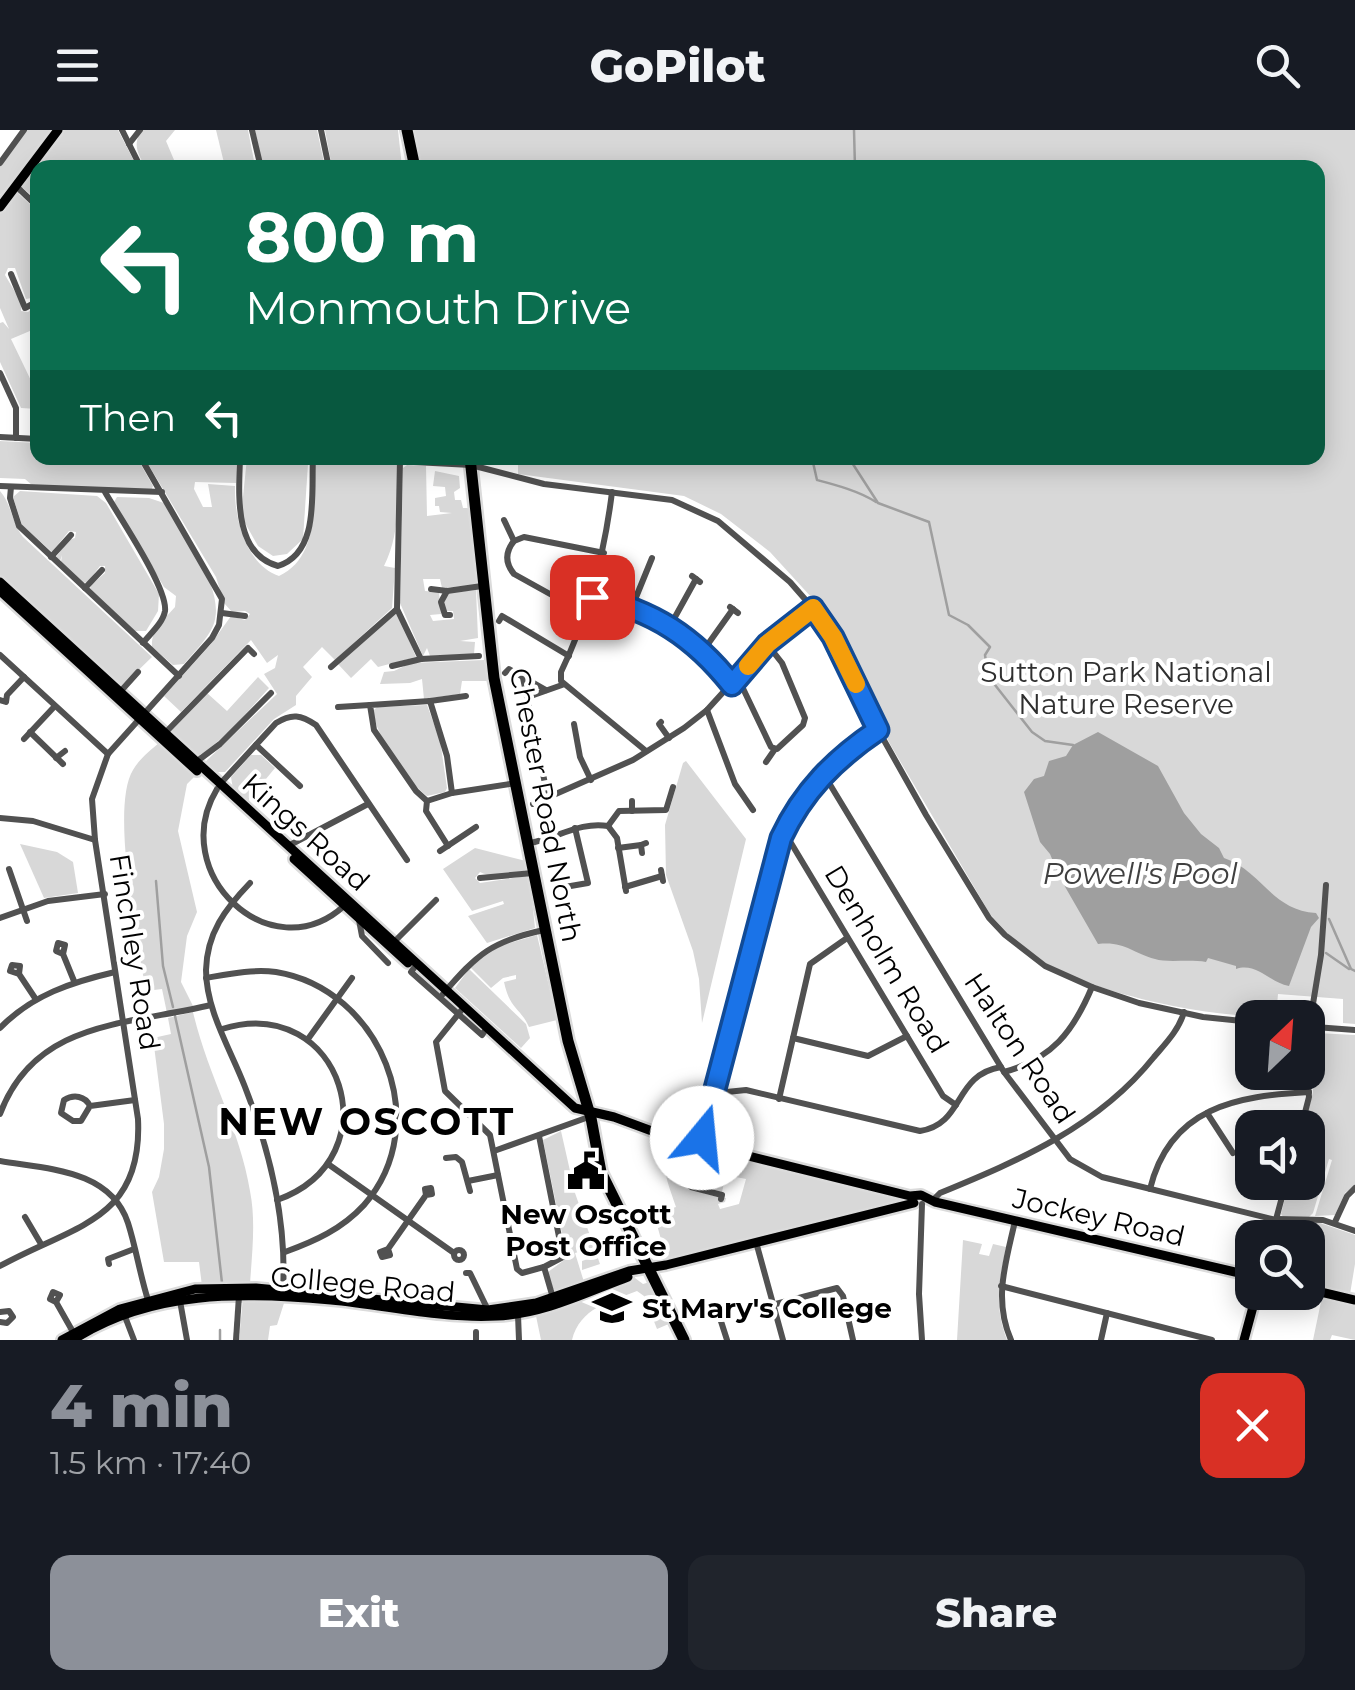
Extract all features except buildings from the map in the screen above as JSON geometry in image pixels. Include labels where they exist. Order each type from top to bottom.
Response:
[{"type":"highway","points":[[407,130],[413,160]]},
{"type":"highway","name":"Chester Road North","points":[[468,465],[494,678],[564,1026],[601,1172],[684,1340]]},
{"type":"main road","points":[[36,160],[58,130]]},
{"type":"main road","points":[[0,207],[30,167]]},
{"type":"main road","points":[[0,196],[16,186]]},
{"type":"main road","name":"Kings Road","points":[[0,582],[484,1032],[574,1112],[588,1114]]},
{"type":"main road","name":"Kings Road","points":[[0,591],[142,716],[344,906],[388,939],[414,968],[445,992]]},
{"type":"main road","name":"Kings Road","points":[[461,1010],[571,1106],[588,1114]]},
{"type":"main road","name":"Jockey Road","points":[[588,1114],[920,1201],[1235,1272]]},
{"type":"main road","name":"College Road","points":[[62,1340],[195,1289],[237,1287],[518,1315],[548,1308],[646,1262],[756,1242],[920,1201]]},
{"type":"main road","name":"College Road","points":[[476,1313],[553,1298],[646,1262]]},
{"type":"main road","points":[[1325,1292],[1355,1300]]},
{"type":"main road","name":"College Road","points":[[73,1338],[120,1309],[180,1300],[283,1294]]},
{"type":"main road","points":[[1244,1340],[1252,1310]]},
{"type":"street","points":[[0,163],[24,130]]},
{"type":"street","points":[[122,130],[137,160]]},
{"type":"street","points":[[129,144],[140,130]]},
{"type":"street","points":[[252,130],[259,160]]},
{"type":"street","points":[[321,130],[327,160]]},
{"type":"street","points":[[16,186],[30,199]]},
{"type":"street","points":[[11,274],[30,303]]},
{"type":"street","points":[[1,378],[16,408],[16,438]]},
{"type":"street","points":[[0,437],[30,439]]},
{"type":"street","points":[[145,465],[219,590],[222,613],[245,616]]},
{"type":"street","points":[[240,465],[240,523],[261,556],[278,566],[291,560],[307,539],[312,465]]},
{"type":"street","points":[[400,465],[396,609],[420,659]]},
{"type":"street","points":[[481,465],[544,484],[672,500],[709,516],[766,559],[813,608],[833,637],[878,730],[936,832],[999,929],[1045,966],[1092,987],[1138,1003],[1235,1020]]},
{"type":"street","points":[[0,486],[162,492]]},
{"type":"street","points":[[11,487],[10,498],[19,526],[179,676]]},
{"type":"street","points":[[105,492],[164,600],[161,620],[143,643]]},
{"type":"street","points":[[612,492],[604,553],[586,614],[561,672],[562,685],[647,752]]},
{"type":"street","points":[[504,520],[514,541],[507,558],[514,574],[586,614]]},
{"type":"street","points":[[51,557],[72,535]]},
{"type":"street","points":[[514,541],[534,538],[604,553]]},
{"type":"street","points":[[632,607],[652,558]]},
{"type":"street","points":[[85,588],[102,570]]},
{"type":"street","points":[[670,626],[696,579]]},
{"type":"street","points":[[431,589],[482,586]]},
{"type":"street","points":[[444,616],[441,598],[447,591]]},
{"type":"street","points":[[592,597],[632,607],[670,626],[703,651],[732,685]]},
{"type":"street","points":[[533,804],[591,780],[669,738],[707,710],[767,644],[813,608]]},
{"type":"street","points":[[331,667],[396,609]]},
{"type":"street","points":[[703,651],[734,610]]},
{"type":"street","name":"Finchley Road","points":[[117,1202],[129,1184],[140,1144],[92,799],[108,754],[212,638],[222,613]]},
{"type":"street","points":[[498,621],[502,616],[569,656]]},
{"type":"street","points":[[766,762],[803,725],[805,718],[782,663],[767,644]]},
{"type":"street","points":[[165,733],[248,648],[254,654]]},
{"type":"street","points":[[0,655],[108,754]]},
{"type":"street","points":[[390,668],[420,659],[478,656]]},
{"type":"street","points":[[506,674],[509,669],[546,690]]},
{"type":"street","points":[[120,692],[138,672]]},
{"type":"street","points":[[2,698],[24,677]]},
{"type":"street","points":[[523,678],[548,798]]},
{"type":"street","points":[[738,678],[774,750]]},
{"type":"street","points":[[528,697],[562,685]]},
{"type":"street","points":[[196,762],[220,744],[271,693]]},
{"type":"street","points":[[342,708],[466,696]]},
{"type":"street","points":[[430,701],[447,756],[452,794]]},
{"type":"street","points":[[370,705],[374,730],[427,801]]},
{"type":"street","points":[[24,739],[54,706]]},
{"type":"street","points":[[707,710],[735,784],[752,806]]},
{"type":"street","points":[[344,906],[326,918],[292,926],[256,918],[231,902],[213,879],[202,845],[205,815],[218,786],[276,722],[286,716],[305,718],[316,725],[407,860]]},
{"type":"street","points":[[574,724],[580,757],[591,780]]},
{"type":"street","points":[[659,724],[669,738]]},
{"type":"street","points":[[723,1197],[687,1183],[717,1093],[774,857],[798,806],[823,773],[878,730]]},
{"type":"street","points":[[30,732],[60,761],[65,751]]},
{"type":"street","points":[[256,745],[300,786]]},
{"type":"street","name":"Halton Road","points":[[823,773],[1002,1069],[1070,1159],[1092,1173],[1276,1220]]},
{"type":"street","points":[[427,801],[516,784]]},
{"type":"street","points":[[608,826],[614,814],[665,814],[670,789]]},
{"type":"street","points":[[427,801],[426,811],[448,846]]},
{"type":"street","points":[[632,801],[632,811]]},
{"type":"street","points":[[287,846],[368,804]]},
{"type":"street","points":[[0,808],[1,818],[32,820],[95,840]]},
{"type":"street","points":[[529,843],[575,828],[608,826],[615,833],[625,889],[662,875]]},
{"type":"street","points":[[440,851],[476,827]]},
{"type":"street","points":[[562,886],[589,887],[575,828]]},
{"type":"street","name":"Denholm Road","points":[[784,831],[942,1096],[956,1106]]},
{"type":"street","points":[[618,848],[643,847]]},
{"type":"street","points":[[9,870],[27,922]]},
{"type":"street","points":[[480,878],[534,872]]},
{"type":"street","points":[[250,883],[231,902],[211,938],[206,978],[211,1004],[248,1092],[267,1153],[285,1252],[283,1294]]},
{"type":"street","points":[[1314,1000],[1326,885]]},
{"type":"street","points":[[0,918],[24,908],[104,894]]},
{"type":"street","points":[[388,939],[436,900]]},
{"type":"street","name":"Kings Road","points":[[359,919],[362,936],[388,963]]},
{"type":"street","points":[[445,992],[486,949],[502,940],[546,930]]},
{"type":"street","points":[[779,1098],[810,964],[848,938]]},
{"type":"street","points":[[62,954],[74,982]]},
{"type":"street","name":"Kings Road","points":[[414,968],[412,972],[461,1010]]},
{"type":"street","points":[[1,1024],[36,999],[74,982],[116,972]]},
{"type":"street","points":[[206,978],[272,972],[308,982],[337,998],[365,1023],[388,1067],[397,1104],[390,1159],[371,1194],[324,1236],[285,1252]]},
{"type":"street","points":[[18,974],[36,999]]},
{"type":"street","points":[[308,1039],[352,978]]},
{"type":"street","points":[[717,1093],[746,1090],[913,1131],[940,1126],[971,1079],[986,1070],[1036,1061],[1058,1044],[1092,987]]},
{"type":"street","points":[[0,1114],[20,1076],[46,1051],[84,1031],[211,1004]]},
{"type":"street","points":[[461,1010],[436,1042],[442,1083],[449,1095],[485,1128],[494,1151],[517,1268],[524,1273],[563,1257],[539,1136]]},
{"type":"street","points":[[922,1340],[920,1201],[1022,1159],[1101,1110],[1166,1044],[1184,1012]]},
{"type":"street","points":[[222,1029],[248,1023],[286,1029],[308,1039],[336,1074],[344,1104],[341,1138],[328,1164],[308,1186],[277,1200]]},
{"type":"street","points":[[1325,1028],[1355,1030]]},
{"type":"street","points":[[793,1038],[868,1056],[907,1036]]},
{"type":"street","points":[[1150,1189],[1168,1148],[1207,1112],[1242,1098],[1309,1092],[1305,1110]]},
{"type":"street","points":[[72,1096],[81,1097],[90,1106],[81,1121],[64,1118],[60,1113],[64,1100],[72,1096]]},
{"type":"street","points":[[90,1106],[135,1100]]},
{"type":"street","points":[[1207,1112],[1234,1154]]},
{"type":"street","points":[[494,1151],[588,1114]]},
{"type":"street","points":[[446,1158],[459,1158],[470,1191]]},
{"type":"street","points":[[0,1160],[79,1175],[117,1202],[127,1220],[148,1304]]},
{"type":"street","points":[[328,1164],[454,1252]]},
{"type":"street","points":[[468,1182],[498,1175]]},
{"type":"street","points":[[1355,1188],[1335,1222],[1355,1231]]},
{"type":"street","points":[[388,1249],[426,1195]]},
{"type":"street","points":[[1276,1220],[1281,1200]]},
{"type":"street","points":[[0,1266],[117,1202]]},
{"type":"street","points":[[25,1217],[40,1244]]},
{"type":"street","points":[[1011,1340],[1001,1313],[1002,1286],[1015,1220]]},
{"type":"street","name":"Halton Road","points":[[1325,1222],[1335,1222]]},
{"type":"street","points":[[756,1242],[783,1340]]},
{"type":"street","points":[[109,1264],[108,1258],[134,1249]]},
{"type":"street","points":[[544,1267],[553,1298]]},
{"type":"street","points":[[466,1273],[470,1273],[488,1310]]},
{"type":"street","points":[[1002,1286],[1212,1340]]},
{"type":"street","points":[[772,1305],[837,1288],[843,1296],[854,1340]]},
{"type":"street","points":[[236,1340],[240,1296]]},
{"type":"street","points":[[180,1300],[188,1340]]},
{"type":"street","points":[[56,1302],[73,1338]]},
{"type":"street","points":[[722,1336],[718,1312],[726,1308]]},
{"type":"street","points":[[0,1312],[9,1310],[12,1317],[7,1324],[0,1322]]},
{"type":"street","points":[[1101,1340],[1106,1313]]},
{"type":"street","points":[[124,1314],[134,1340]]},
{"type":"street","points":[[518,1315],[519,1340]]},
{"type":"street","points":[[1172,1340],[1174,1330]]},
{"type":"green space","points":[[27,130],[56,130],[14,184],[0,195],[0,165]]},
{"type":"green space","points":[[64,130],[118,130],[133,160],[41,160]]},
{"type":"green space","points":[[142,130],[175,130],[166,141],[174,160],[142,160]]},
{"type":"green space","points":[[216,130],[248,130],[254,160],[223,160]]},
{"type":"green space","points":[[255,130],[317,130],[323,160],[261,160]]},
{"type":"green space","points":[[325,130],[398,130],[401,160],[331,160]]},
{"type":"green space","name":"Sutton Park National Nature Reserve","points":[[411,130],[1355,130],[1355,1024],[1343,1023],[1343,999],[1278,994],[1277,1000],[1235,1000],[1235,1015],[1217,1013],[1119,993],[1035,957],[990,914],[890,744],[823,610],[770,552],[721,514],[684,496],[518,474],[518,465],[1325,465],[1325,160],[417,160]]},
{"type":"green space","points":[[30,174],[30,194],[23,188]]},
{"type":"green space","points":[[19,194],[30,204],[30,298],[26,299],[15,268],[8,268],[5,275],[21,302],[21,311],[30,310],[30,331],[11,339],[30,378],[30,409],[21,408],[0,362],[0,323],[9,329],[0,308],[0,214]]},
{"type":"green space","points":[[0,441],[30,443],[30,465],[141,465],[153,486],[151,491],[32,485],[25,479],[0,478]]},
{"type":"green space","points":[[149,465],[236,465],[236,483],[195,482],[194,489],[203,507],[212,507],[208,484],[235,486],[244,538],[258,561],[279,576],[302,556],[308,542],[314,511],[315,465],[397,465],[396,528],[384,566],[395,568],[392,608],[335,660],[322,647],[303,667],[312,677],[296,696],[296,705],[274,719],[225,772],[214,772],[204,763],[277,694],[264,674],[275,668],[278,655],[267,663],[251,640],[181,712],[164,696],[231,616],[245,620],[250,614],[232,612],[224,603],[216,577]]},
{"type":"green space","points":[[246,465],[308,465],[303,539],[287,554],[273,556],[258,546],[241,516]]},
{"type":"green space","points":[[426,466],[427,516],[452,513],[440,512],[439,506],[435,506],[435,498],[446,496],[445,487],[433,486],[435,471],[459,476],[455,500],[461,500],[463,508],[468,508],[477,585],[442,588],[440,579],[423,579],[425,591],[439,592],[441,614],[430,615],[433,621],[454,619],[453,611],[446,611],[442,604],[445,593],[476,590],[478,638],[460,641],[475,642],[474,654],[430,656],[427,648],[423,656],[400,603],[403,468]]},
{"type":"green space","points":[[0,491],[23,537],[152,657],[121,687],[0,577]]},
{"type":"green space","points":[[20,491],[97,496],[106,503],[159,594],[158,611],[146,631],[135,631],[90,589],[105,573],[105,566],[100,566],[83,583],[61,562],[62,555],[60,561],[56,557],[76,532],[69,531],[52,552],[22,525],[13,497]]},
{"type":"green space","points":[[117,497],[149,498],[164,503],[209,579],[216,612],[213,626],[184,664],[173,665],[152,647],[156,629],[175,607],[176,596],[164,587],[114,502]]},
{"type":"green space","points":[[395,614],[416,657],[378,667],[371,659],[351,678],[338,664]]},
{"type":"green space","points":[[484,660],[490,681],[462,681],[460,694],[424,699],[422,679],[380,684],[384,672],[411,663]]},
{"type":"green space","points":[[258,677],[269,688],[226,734],[195,758],[169,730],[207,693],[227,711]]},
{"type":"green space","points":[[427,705],[440,740],[447,788],[427,796],[393,757],[373,711],[377,707]]},
{"type":"green space","points":[[160,742],[196,775],[187,784],[178,831],[197,912],[187,936],[181,982],[193,1006],[167,1013],[162,989],[146,991],[132,911],[124,814],[133,770]]},
{"type":"green space","points":[[251,755],[261,755],[275,768],[247,802],[233,789],[231,777]]},
{"type":"green space","points":[[686,761],[746,839],[702,1023],[693,951],[666,875],[665,825]]},
{"type":"green space","points":[[20,844],[57,852],[73,862],[78,893],[44,898]]},
{"type":"green space","points":[[475,848],[526,861],[528,870],[497,875],[480,872],[475,878],[480,883],[526,876],[530,881],[535,928],[487,943],[468,916],[504,904],[503,901],[472,911],[443,869]]},
{"type":"green space","points":[[537,935],[557,1020],[529,1027],[509,998],[504,982],[516,979],[516,975],[503,978],[491,988],[471,968],[492,948]]},
{"type":"green space","points":[[469,969],[526,1024],[530,1038],[521,1048],[455,988]]},
{"type":"green space","points":[[193,1012],[250,1191],[250,1284],[202,1286],[199,1262],[164,1262],[152,1192],[164,1149],[153,1038],[171,1034],[168,1018]]},
{"type":"green space","points":[[1325,1033],[1355,1035],[1355,1185],[1345,1193],[1335,1215],[1315,1216],[1320,1200],[1325,1200],[1332,1160],[1329,1159],[1325,1172],[1325,1110],[1308,1110],[1313,1092],[1325,1090]]},
{"type":"green space","points":[[561,1131],[575,1193],[600,1264],[582,1270],[582,1261],[594,1257],[592,1248],[575,1253],[584,1282],[558,1291],[553,1289],[548,1272],[567,1258],[543,1140]]},
{"type":"green space","points":[[666,1138],[693,1144],[684,1177],[694,1189],[726,1198],[718,1204],[720,1209],[739,1204],[746,1179],[726,1175],[722,1192],[690,1182],[699,1147],[904,1199],[667,1261],[654,1214],[676,1207],[664,1164]]},
{"type":"green space","points":[[1285,1200],[1317,1200],[1309,1217],[1284,1218],[1281,1214]]},
{"type":"green space","points":[[1325,1225],[1355,1235],[1350,1294],[1325,1288]]},
{"type":"green space","points":[[963,1240],[982,1244],[979,1254],[989,1256],[993,1244],[1006,1247],[999,1294],[1007,1340],[957,1340]]},
{"type":"green space","points":[[635,1278],[643,1284],[650,1282],[671,1323],[657,1329],[644,1296],[637,1291],[589,1313],[572,1340],[541,1340],[536,1316]]},
{"type":"green space","points":[[243,1297],[285,1300],[277,1325],[270,1326],[268,1340],[239,1340]]},
{"type":"green space","points":[[1325,1298],[1355,1305],[1355,1340],[1332,1335],[1330,1340],[1313,1340],[1319,1310],[1325,1310]]},
{"type":"water","name":"Powell's Pool","points":[[1098,732],[1158,766],[1184,813],[1224,858],[1288,905],[1316,913],[1319,918],[1311,927],[1289,986],[1250,968],[1236,969],[1208,958],[1206,962],[1160,960],[1122,946],[1098,944],[1040,842],[1024,792],[1034,779],[1044,776],[1049,761],[1066,756],[1073,745]]},
{"type":"waterway","points":[[854,130],[855,160]]},
{"type":"waterway","points":[[814,465],[817,480],[876,502]]},
{"type":"waterway","points":[[854,465],[878,503],[929,522],[949,615],[968,625],[990,647],[985,655],[988,676],[1032,732],[1045,741],[1073,745]]},
{"type":"waterway","points":[[156,881],[163,966],[173,1007]]},
{"type":"waterway","points":[[1329,919],[1355,971]]},
{"type":"waterway","points":[[1326,953],[1349,969]]},
{"type":"waterway","points":[[175,1016],[209,1167],[222,1283]]},
{"type":"waterway","points":[[220,1330],[220,1340]]},
{"type":"slow traffic","points":[[748,666],[767,644],[813,608],[825,622],[856,684]]},
{"type":"place","name":"New Oscott Post Office","points":[[586,1171]]},
{"type":"place","name":"St Mary's College","points":[[612,1308]]},
{"type":"district","name":"NEW OSCOTT","points":[[367,1122]]},
{"type":"route","points":[[592,597],[632,607],[670,626],[703,651],[732,685],[767,644],[813,608],[833,637],[878,730],[842,755],[816,781],[781,838],[717,1093],[702,1138]]}]
